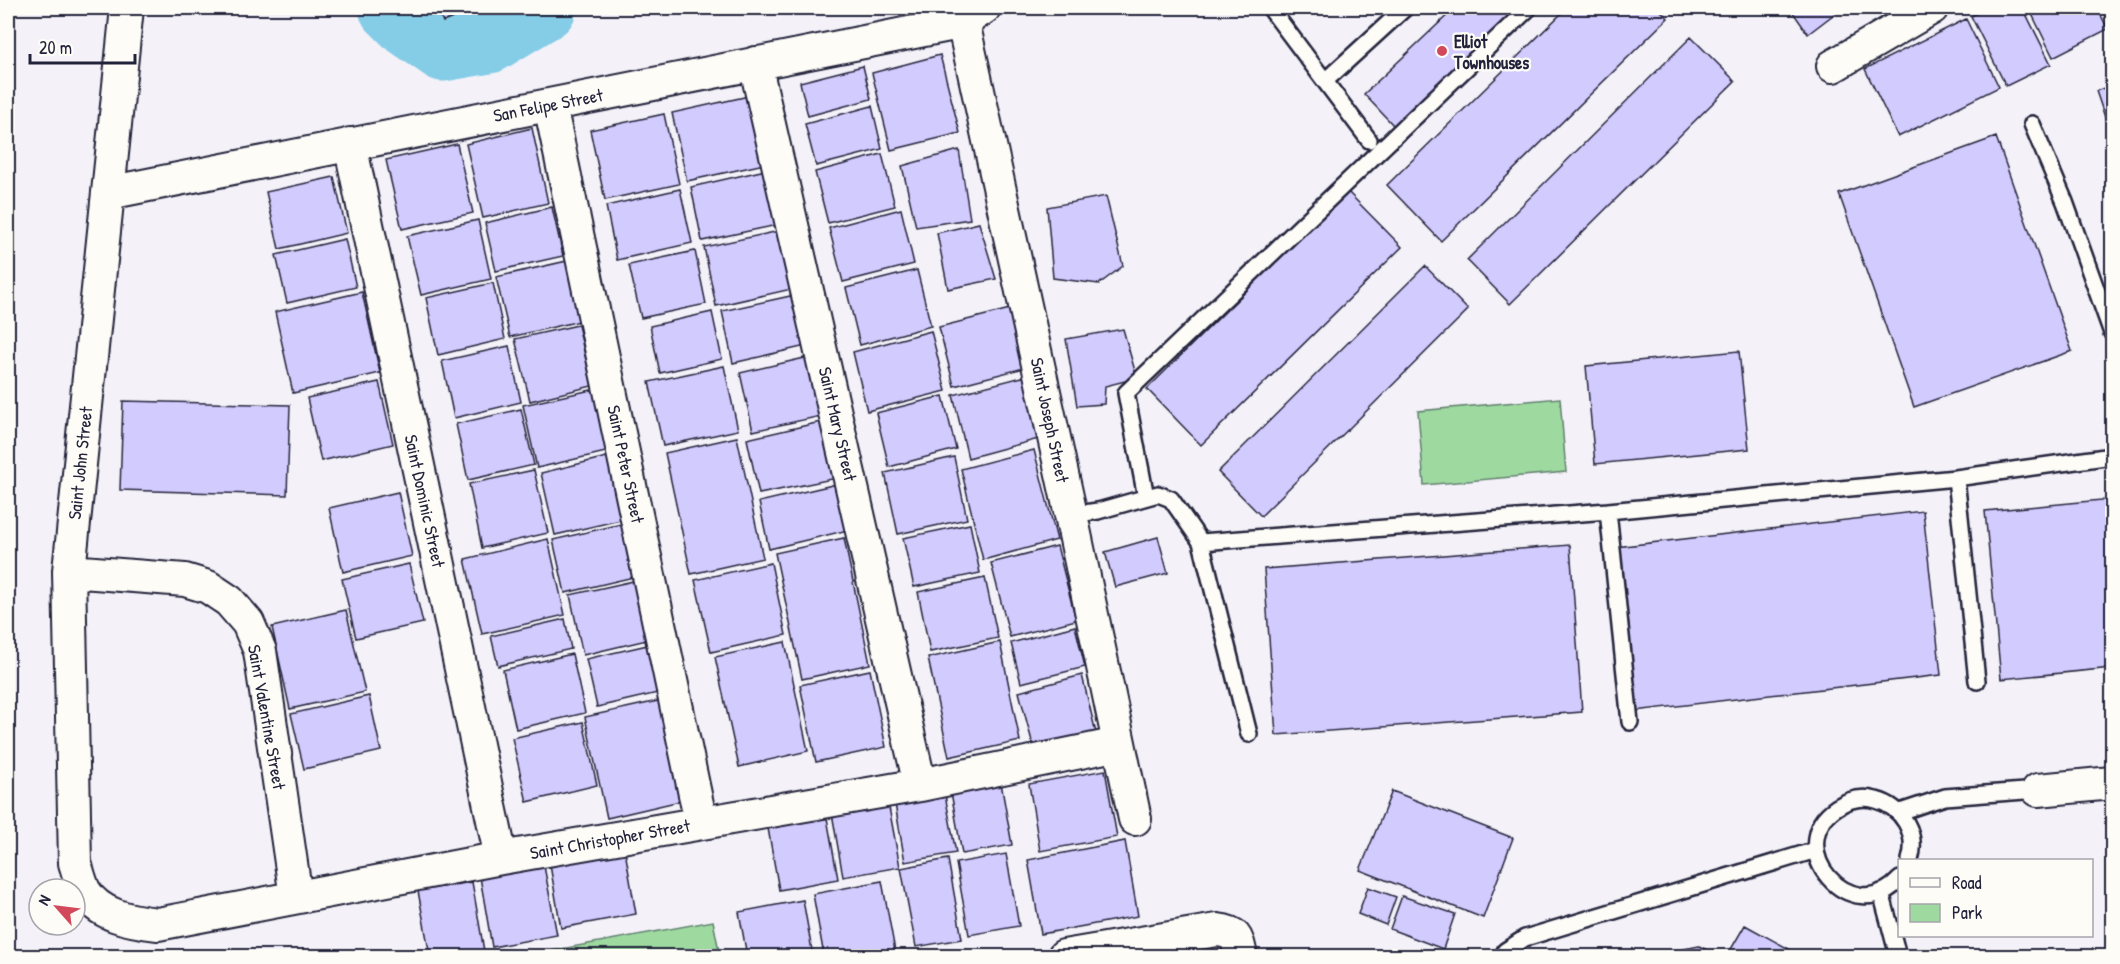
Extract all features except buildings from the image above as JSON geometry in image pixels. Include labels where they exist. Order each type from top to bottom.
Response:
[{"type":"street","name":"Saint John Street","points":[[103,910],[85,891],[75,863],[69,571],[108,193],[122,8]]},
{"type":"street","points":[[1833,66],[1894,17],[1932,8]]},
{"type":"street","name":"San Felipe Street","points":[[108,193],[755,63],[973,15]]},
{"type":"street","name":"Saint Joseph Street","points":[[973,15],[1071,515],[1135,819]]},
{"type":"street","name":"Saint Mary Street","points":[[755,63],[920,785]]},
{"type":"street","name":"Saint Peter Street","points":[[550,105],[701,823]]},
{"type":"street","name":"Saint Dominic Street","points":[[350,144],[501,858]]},
{"type":"street","name":"Saint Valentine Street","points":[[69,571],[185,580],[208,587],[229,601],[248,623],[260,651],[296,897]]},
{"type":"street","name":"Saint Christopher Street","points":[[103,910],[132,921],[158,924],[501,858],[920,785],[1119,744]]},
{"type":"street","points":[[2038,790],[2112,783]]},
{"type":"street","points":[[1064,957],[1217,930],[1235,944]]},
{"type":"lane","points":[[1270,8],[1369,140]]},
{"type":"lane","points":[[1325,81],[1405,8]]},
{"type":"lane","points":[[1146,497],[1126,393],[1529,8]]},
{"type":"lane","points":[[2032,124],[2065,202],[2112,333]]},
{"type":"lane","points":[[1201,542],[1608,511],[1956,478],[2112,456]]},
{"type":"lane","points":[[1956,478],[1977,681]]},
{"type":"lane","points":[[1071,515],[1098,511],[1158,494],[1171,499],[1201,542],[1249,734]]},
{"type":"lane","points":[[1608,511],[1630,722]]},
{"type":"lane","points":[[1900,813],[1945,797],[2038,790]]},
{"type":"lane","points":[[1898,880],[1881,892],[1866,895],[1852,893],[1838,887],[1823,871],[1816,850],[1817,836],[1823,822],[1832,810],[1845,802],[1859,798],[1874,799],[1888,804],[1900,813],[1908,826],[1913,841],[1910,859]]},
{"type":"lane","points":[[1504,957],[1505,951],[1525,938],[1816,850]]},
{"type":"lane","points":[[1881,892],[1898,957]]},
{"type":"green space","points":[[1560,398],[1566,472],[1424,485],[1418,411]]},
{"type":"green space","points":[[713,921],[720,956],[523,956]]},
{"type":"waterway","points":[[390,8],[406,24],[443,50],[489,42],[545,8]]},
{"type":"place","name":"Elliot Townhouses","points":[[1442,51]]}]
